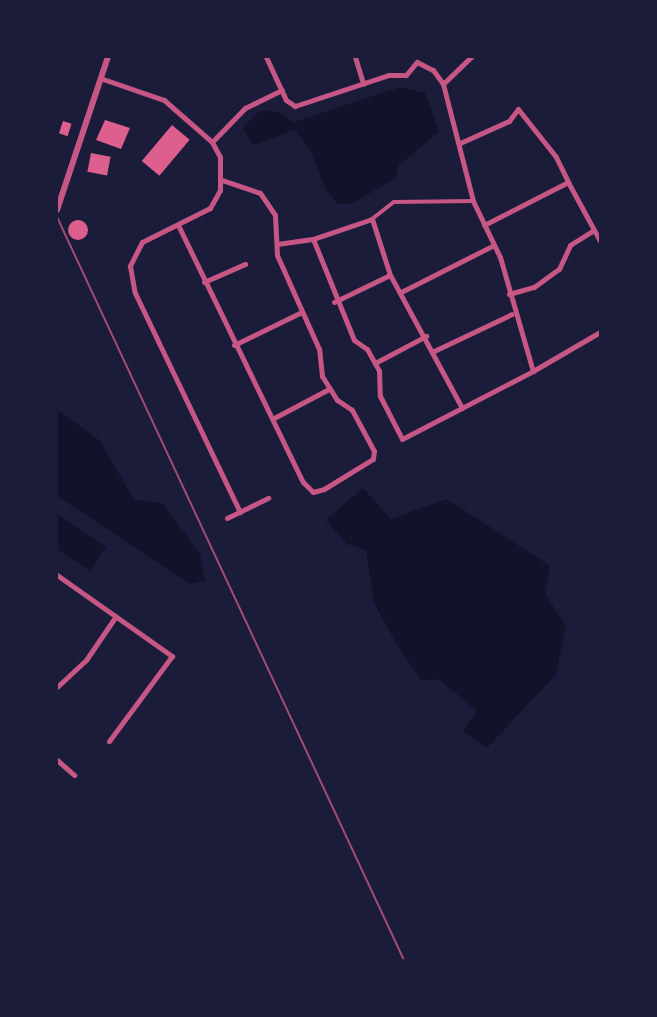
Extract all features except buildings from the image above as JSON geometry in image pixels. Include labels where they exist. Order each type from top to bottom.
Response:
[{"type":"street","points":[[57,210],[108,57]]},
{"type":"street","points":[[266,57],[282,90],[295,106],[363,84],[412,73],[417,60],[433,70],[443,84],[460,143],[473,201],[494,245],[509,294],[512,314],[532,371]]},
{"type":"street","points":[[355,57],[363,84]]},
{"type":"street","points":[[443,84],[471,57]]},
{"type":"street","points":[[100,78],[164,100],[212,142],[222,180],[210,208],[179,227],[136,248],[131,277],[240,512]]},
{"type":"street","points":[[212,142],[245,108],[282,90]]},
{"type":"street","points":[[460,143],[509,121],[518,109],[556,157],[600,241]]},
{"type":"street","points":[[179,227],[234,345],[274,418],[303,482],[313,492],[324,489],[373,459],[374,451],[352,410],[329,389],[319,349],[300,313],[277,244],[274,215],[260,193],[222,180]]},
{"type":"street","points":[[484,225],[568,182]]},
{"type":"street","points":[[277,244],[313,239],[372,219],[394,202],[473,201]]},
{"type":"street","points":[[372,219],[390,275],[426,336],[462,408]]},
{"type":"street","points":[[509,294],[534,287],[560,269],[570,245],[594,230]]},
{"type":"street","points":[[313,239],[334,302],[354,340],[375,363],[380,396],[402,439],[532,371],[600,332]]},
{"type":"street","points":[[401,292],[494,245]]},
{"type":"street","points":[[204,282],[245,264]]},
{"type":"street","points":[[334,302],[390,275]]},
{"type":"street","points":[[234,345],[300,313]]},
{"type":"street","points":[[434,351],[512,314]]},
{"type":"street","points":[[375,363],[426,336]]},
{"type":"street","points":[[274,418],[329,389]]},
{"type":"street","points":[[227,518],[268,498]]},
{"type":"street","points":[[57,575],[172,656],[110,741]]},
{"type":"street","points":[[57,687],[86,660],[116,616]]},
{"type":"street","points":[[57,760],[74,775]]},
{"type":"shaded area","points":[[401,87],[425,93],[439,132],[399,165],[395,178],[352,204],[338,204],[326,190],[310,149],[294,130],[253,145],[243,128],[259,111],[278,112],[294,122]]},
{"type":"shaded area","points":[[57,409],[100,441],[134,500],[162,503],[200,554],[205,581],[190,584],[57,496]]},
{"type":"shaded area","points":[[363,488],[391,519],[447,499],[550,566],[545,594],[566,626],[556,674],[487,748],[463,731],[477,711],[439,679],[422,681],[400,650],[374,603],[366,550],[347,544],[326,520]]},
{"type":"shaded area","points":[[57,514],[106,547],[90,571],[57,549]]},
{"type":"railway","points":[[57,217],[404,960]]}]
